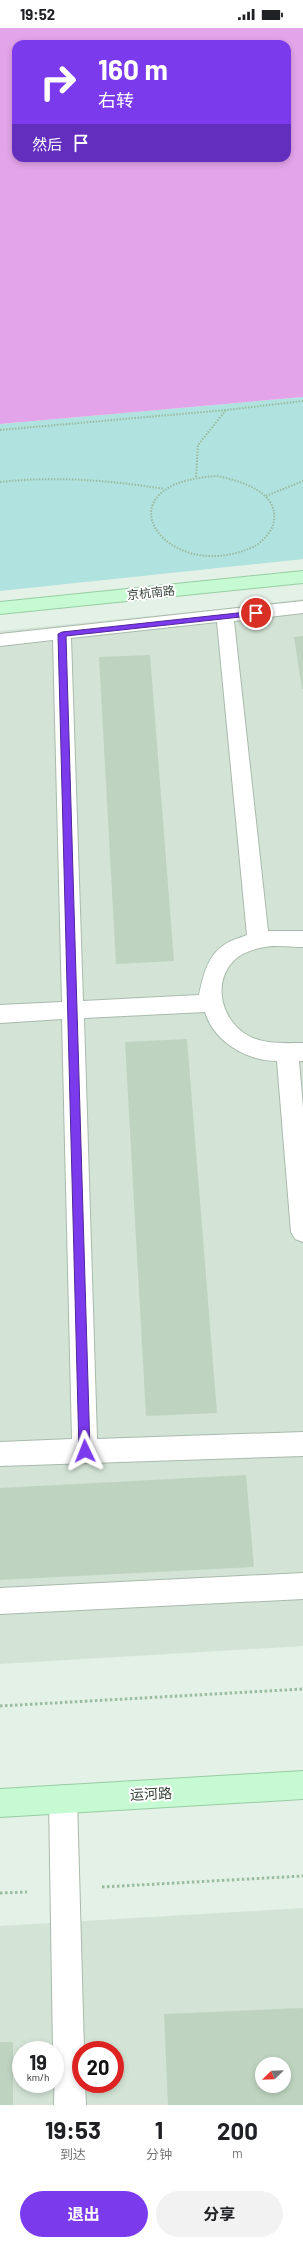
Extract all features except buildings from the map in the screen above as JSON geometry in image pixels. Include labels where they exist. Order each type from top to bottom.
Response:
[{"type":"street","name":"京杭南路","points":[[0,608],[303,577]]},
{"type":"street","name":"运河路","points":[[0,1803],[303,1785]]},
{"type":"lane","points":[[0,640],[225,617],[303,607]]},
{"type":"lane","points":[[225,617],[258,938]]},
{"type":"lane","points":[[62,634],[85,1451]]},
{"type":"lane","points":[[303,939],[280,935],[258,938],[237,946],[222,959],[212,975],[209,993],[213,1012],[224,1029],[242,1043],[264,1052],[295,1053],[303,1232]]},
{"type":"lane","points":[[0,1014],[211,1004]]},
{"type":"lane","points":[[0,1454],[303,1444]]},
{"type":"lane","points":[[0,1601],[303,1586]]},
{"type":"lane","points":[[64,1799],[70,2105]]},
{"type":"path","points":[[0,430],[226,410],[303,401]]},
{"type":"path","points":[[196,477],[198,446],[226,410]]},
{"type":"path","points":[[217,476],[236,479],[253,486],[266,496],[274,509],[274,522],[268,535],[255,546],[237,553],[216,556],[194,554],[176,547],[160,537],[152,525],[150,512],[155,500],[165,489],[196,477],[217,476]]},
{"type":"path","points":[[0,482],[27,478],[80,478],[121,482],[165,489]]},
{"type":"path","points":[[266,496],[303,481]]},
{"type":"path","points":[[0,1706],[303,1689]]},
{"type":"path","points":[[0,1893],[303,1876]]},
{"type":"shaded area","points":[[0,28],[303,28],[303,397],[0,424]]},
{"type":"shaded area","points":[[303,397],[303,559],[0,591],[0,424]]},
{"type":"shaded area","points":[[303,599],[303,1646],[0,1664],[0,631],[221,609]]},
{"type":"shaded area","points":[[303,1908],[303,2105],[0,2105],[0,1926]]},
{"type":"route","points":[[85,1451],[62,634],[256,613]]}]
